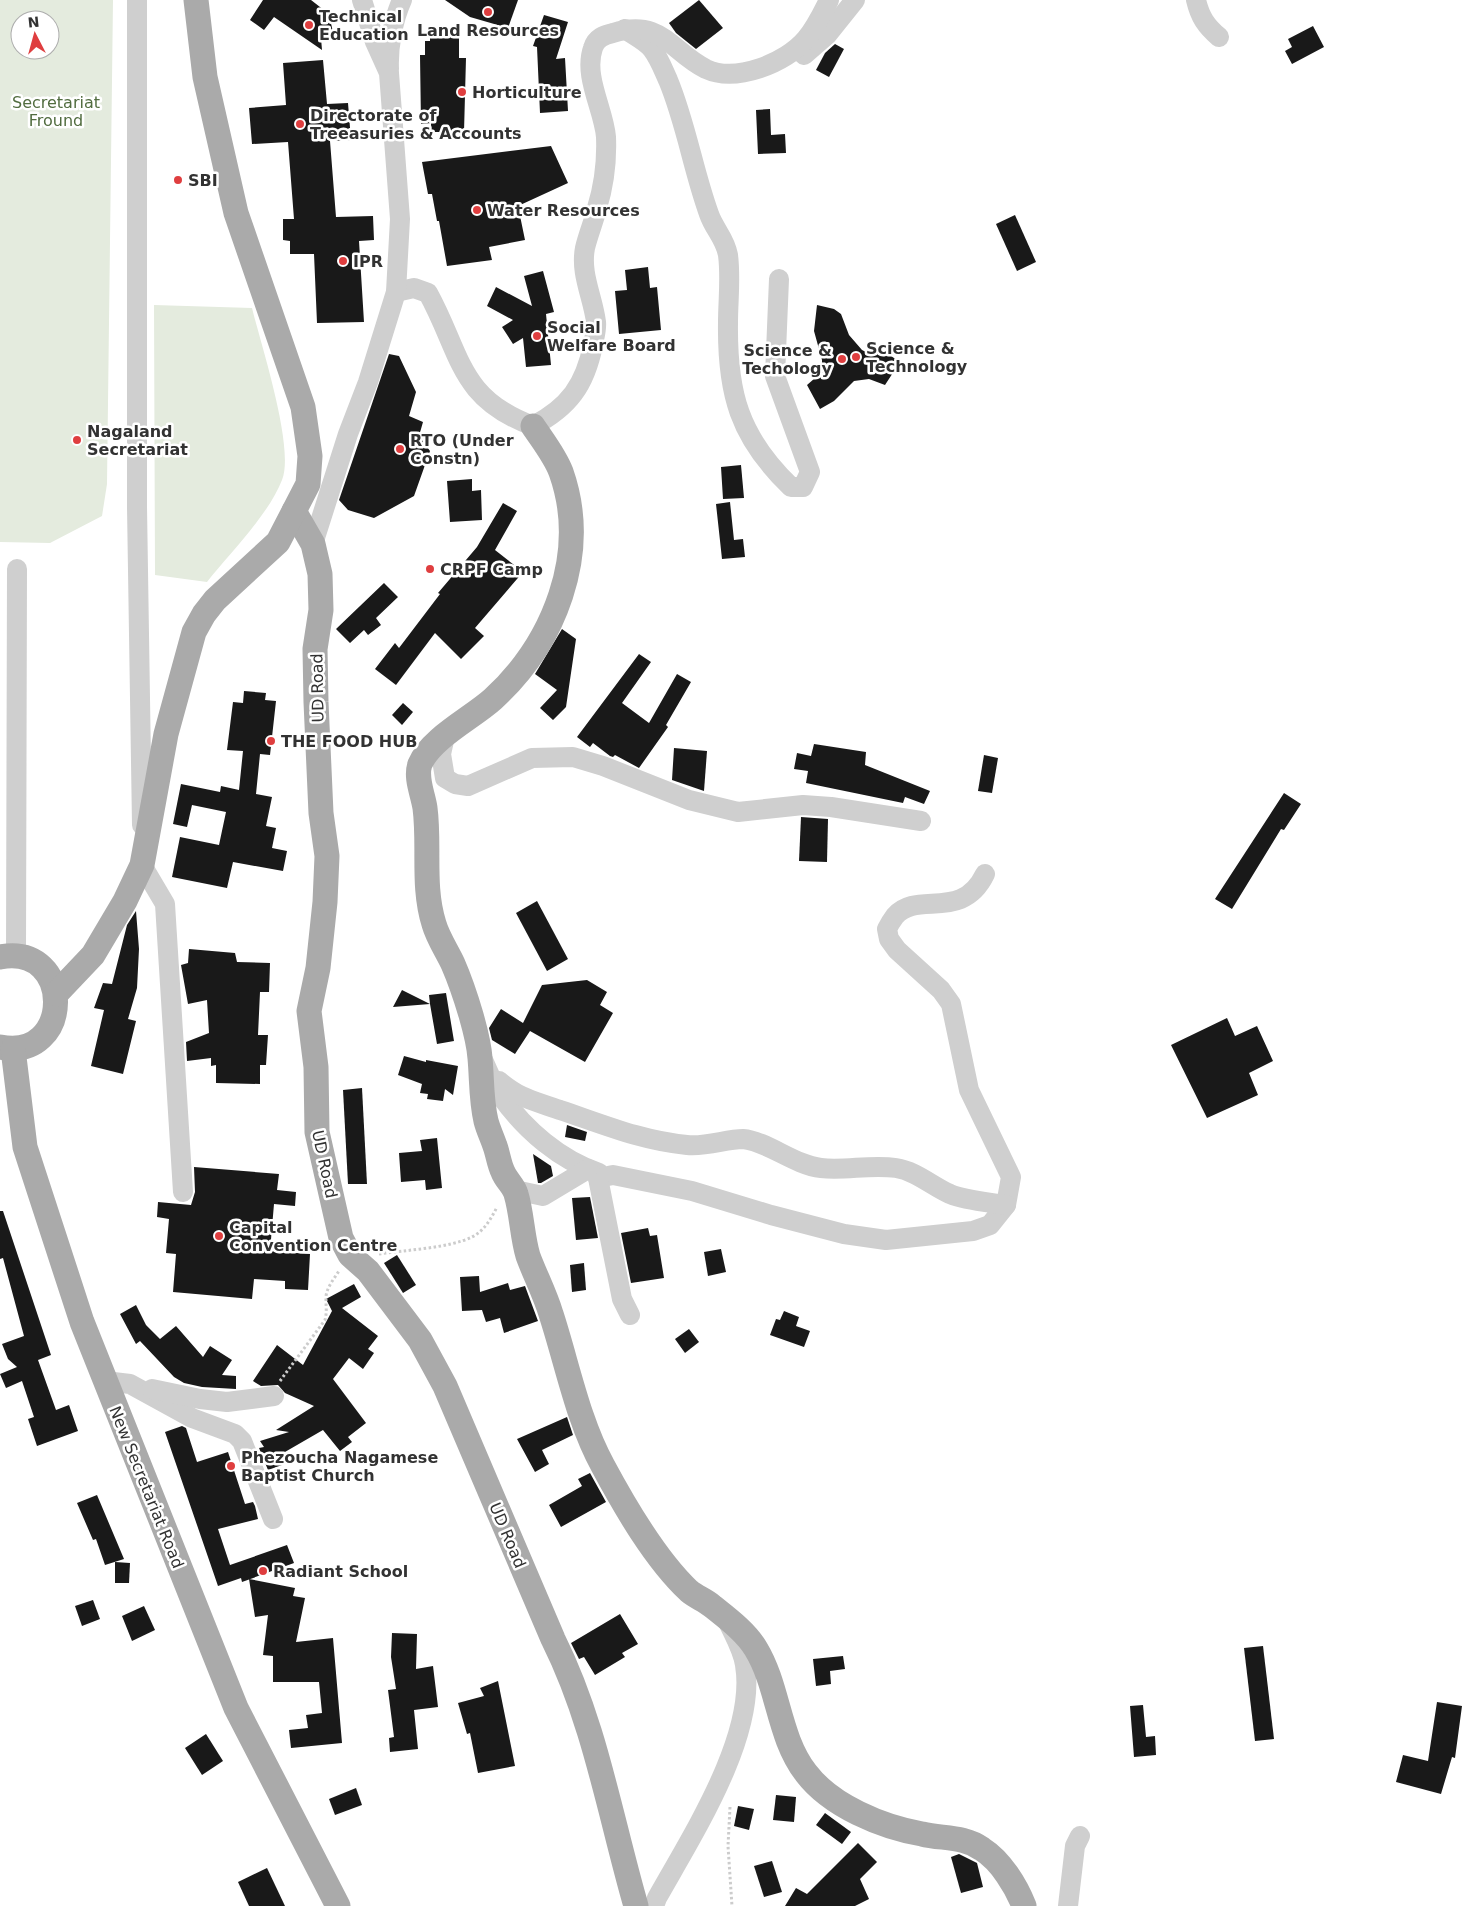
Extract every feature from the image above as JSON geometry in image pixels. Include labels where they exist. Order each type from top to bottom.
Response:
[{"type":"main road","points":[[56,994],[93,955],[125,901],[142,865],[166,734],[194,632],[204,614],[215,600],[278,542],[308,484],[309,433],[301,399],[236,213],[205,77],[196,0]]},
{"type":"main road","points":[[533,426],[560,470],[568,499],[571,534],[568,567],[557,604],[543,637],[523,668],[492,699],[431,749],[421,762],[418,771],[426,814],[427,892],[434,923],[455,968],[470,1013],[479,1052],[481,1096],[486,1123],[509,1181],[528,1254],[549,1306],[588,1433],[600,1462],[638,1527],[690,1592],[712,1606],[728,1621],[744,1632],[754,1645],[762,1661],[790,1745],[798,1762],[812,1782],[842,1803],[890,1825],[919,1834],[960,1839],[984,1850],[1008,1878],[1024,1906]]},
{"type":"main road","name":"UD Road","points":[[294,511],[313,544],[320,574],[322,610],[316,649],[316,702],[320,812],[327,856],[325,902],[318,968],[309,1011],[316,1067],[317,1132],[341,1238],[350,1255],[368,1271],[420,1340],[445,1386],[462,1424],[545,1621],[571,1675],[595,1746],[636,1906]]},
{"type":"main road","points":[[7,1048],[30,1044],[44,1035],[55,1016],[56,994],[50,978],[39,966],[8,956]]},
{"type":"main road","name":"New Secretariat Road","points":[[7,1048],[25,1147],[82,1322],[236,1708],[338,1906]]},
{"type":"street","points":[[137,0],[137,507],[142,865],[165,904],[182,1192]]},
{"type":"street","points":[[362,0],[375,42],[389,73]]},
{"type":"street","points":[[313,544],[348,434],[368,382],[396,292],[400,219],[388,58],[395,20],[402,0]]},
{"type":"street","points":[[748,73],[782,57],[805,40],[819,21],[829,0]]},
{"type":"street","points":[[396,292],[414,288],[428,293],[440,315],[459,364],[476,390],[509,417],[533,426],[556,414],[577,392],[590,358],[597,324],[584,267],[585,248],[598,206],[605,174],[606,135],[595,101],[591,61],[593,47],[601,36],[624,29],[650,30],[667,38],[707,69],[727,74],[778,69],[795,62],[827,35],[855,0]]},
{"type":"street","points":[[1196,0],[1199,13],[1207,27],[1219,37]]},
{"type":"street","points":[[624,29],[651,48],[658,59],[675,97],[709,217],[724,240],[730,274],[727,362],[737,411],[753,440],[781,477],[791,487],[803,486],[810,472],[775,376],[779,279]]},
{"type":"street","points":[[8,956],[9,597],[17,569]]},
{"type":"street","points":[[445,736],[441,754],[445,778],[455,784],[468,786],[532,758],[573,757],[602,766],[689,800],[738,812],[803,805],[831,807],[921,821]]},
{"type":"street","points":[[479,1052],[500,1095],[548,1146],[593,1174],[692,1191],[770,1216],[844,1234],[886,1240],[973,1231],[990,1225],[1006,1205],[1011,1177],[969,1090],[958,1028],[951,1004],[941,990],[897,950],[889,939],[887,929],[896,915],[910,906],[935,905],[964,898],[980,884],[985,874]]},
{"type":"street","points":[[490,1074],[514,1094],[530,1102],[644,1138],[687,1145],[707,1145],[742,1139],[757,1143],[804,1164],[821,1168],[876,1166],[898,1168],[924,1178],[953,1195],[1006,1205]]},
{"type":"street","points":[[509,1181],[543,1196],[593,1174]]},
{"type":"street","points":[[593,1174],[622,1299],[630,1315]]},
{"type":"street","points":[[105,1381],[130,1384],[200,1399],[227,1402],[274,1396]]},
{"type":"street","points":[[130,1384],[192,1418],[235,1434],[242,1441],[273,1519]]},
{"type":"street","points":[[654,1906],[706,1812],[726,1766],[739,1728],[746,1695],[745,1664],[728,1621]]},
{"type":"street","points":[[1068,1906],[1075,1846],[1080,1836]]},
{"type":"path","points":[[274,1396],[280,1380],[325,1320],[328,1309],[326,1299],[329,1286],[350,1255],[367,1256],[453,1243],[472,1237],[488,1223],[509,1181]]},
{"type":"path","points":[[730,1804],[728,1846],[732,1906]]},
{"type":"green space","name":"Secretariat Fround","points":[[0,0],[113,0],[107,484],[102,516],[50,543],[0,542]]},
{"type":"green space","points":[[154,305],[252,308],[281,421],[285,465],[282,480],[259,520],[207,582],[155,575]]},
{"type":"building","name":"Technical Education","points":[[263,0],[311,0],[329,14],[334,37],[321,38],[322,50],[274,17],[264,30],[250,20]]},
{"type":"building","name":"Land Resources","points":[[445,0],[518,0],[508,28],[470,17]]},
{"type":"building","points":[[699,0],[723,28],[696,49],[676,33],[669,23]]},
{"type":"building","points":[[544,15],[568,22],[556,59],[565,58],[568,111],[540,113],[537,47],[533,46]]},
{"type":"building","points":[[1313,26],[1324,47],[1292,64],[1285,51],[1292,47],[1288,39]]},
{"type":"building","points":[[430,31],[459,31],[459,58],[466,58],[464,132],[431,132],[431,123],[421,124],[420,55],[425,55],[425,41],[430,41]]},
{"type":"building","points":[[835,44],[844,49],[829,77],[816,70],[825,53]]},
{"type":"building","points":[[323,60],[327,104],[348,103],[351,140],[330,141],[336,217],[373,216],[374,240],[359,241],[364,322],[317,323],[314,254],[290,254],[290,241],[283,240],[283,219],[294,219],[288,142],[252,144],[249,108],[286,105],[283,63]]},
{"type":"building","points":[[770,109],[771,135],[785,134],[786,153],[758,154],[756,110]]},
{"type":"building","name":"Water Resources","points":[[551,146],[568,183],[518,206],[525,240],[489,247],[492,260],[447,266],[439,221],[437,221],[432,194],[428,194],[422,162]]},
{"type":"building","points":[[1015,215],[1036,262],[1017,271],[996,224]]},
{"type":"building","points":[[648,267],[650,288],[657,287],[661,330],[619,334],[615,291],[627,290],[625,270]]},
{"type":"building","points":[[543,271],[554,312],[546,314],[551,365],[526,367],[523,338],[513,344],[502,327],[513,320],[487,306],[496,287],[532,306],[524,276]]},
{"type":"building","name":"Science & Technology","points":[[817,305],[834,309],[841,314],[849,335],[862,350],[868,353],[885,352],[900,362],[885,385],[869,379],[854,381],[834,401],[820,409],[807,385],[822,372],[822,360],[814,331]]},
{"type":"building","points":[[389,354],[399,356],[416,392],[409,416],[423,422],[419,436],[430,451],[414,496],[374,518],[348,510],[339,500]]},
{"type":"building","points":[[741,465],[744,498],[723,499],[721,467]]},
{"type":"building","points":[[472,479],[472,491],[481,490],[482,520],[450,522],[447,481]]},
{"type":"building","points":[[730,502],[734,540],[743,539],[745,557],[722,559],[716,504]]},
{"type":"building","points":[[503,503],[517,511],[495,550],[523,572],[475,628],[484,636],[461,659],[435,633],[396,685],[375,669],[395,643],[399,648],[440,594],[438,593],[477,547]]},
{"type":"building","points":[[384,583],[398,597],[376,618],[381,625],[368,635],[364,630],[350,643],[336,629]]},
{"type":"building","points":[[562,629],[576,639],[566,707],[553,720],[540,708],[557,690],[535,674]]},
{"type":"building","points":[[639,654],[651,662],[622,703],[649,723],[677,674],[691,682],[666,725],[668,727],[639,768],[615,755],[613,757],[610,756],[593,743],[590,747],[577,737]]},
{"type":"building","points":[[244,691],[266,693],[265,700],[276,701],[270,755],[260,754],[256,794],[272,797],[266,826],[276,828],[272,848],[287,851],[283,871],[233,862],[227,888],[172,877],[180,837],[219,845],[226,812],[192,805],[187,827],[173,824],[181,784],[220,792],[221,786],[239,790],[243,751],[227,750],[233,702],[243,703]]},
{"type":"building","points":[[403,703],[413,712],[402,725],[392,715]]},
{"type":"building","points":[[814,744],[866,752],[865,765],[930,791],[924,804],[905,797],[903,803],[806,783],[808,771],[794,769],[797,753],[811,756]]},
{"type":"building","points":[[674,748],[707,751],[704,791],[672,780]]},
{"type":"building","points":[[984,755],[998,758],[992,793],[978,791]]},
{"type":"building","points":[[1284,793],[1301,804],[1284,830],[1281,829],[1232,909],[1215,899]]},
{"type":"building","points":[[801,817],[828,819],[827,862],[799,861]]},
{"type":"building","points":[[537,901],[568,959],[547,971],[516,913]]},
{"type":"building","points":[[136,911],[139,949],[137,988],[128,1019],[136,1021],[123,1074],[91,1066],[104,1010],[94,1008],[103,983],[112,984],[127,925]]},
{"type":"building","points":[[189,949],[235,953],[237,962],[270,963],[269,992],[260,992],[258,1035],[268,1035],[266,1065],[260,1065],[260,1084],[216,1083],[216,1065],[211,1066],[211,1058],[187,1061],[186,1042],[209,1033],[207,1000],[188,1004],[181,965],[188,963]]},
{"type":"building","points":[[587,980],[607,992],[600,1005],[613,1013],[585,1062],[530,1031],[515,1054],[492,1040],[489,1028],[501,1009],[523,1023],[542,985]]},
{"type":"building","points":[[402,990],[430,1004],[393,1007]]},
{"type":"building","points":[[446,993],[454,1041],[437,1044],[429,995]]},
{"type":"building","points":[[1227,1018],[1235,1036],[1257,1026],[1273,1061],[1249,1073],[1258,1095],[1207,1118],[1171,1045]]},
{"type":"building","points":[[404,1056],[426,1062],[426,1060],[458,1066],[453,1095],[445,1089],[443,1101],[427,1099],[428,1094],[420,1093],[422,1084],[398,1075]]},
{"type":"building","points":[[362,1088],[367,1184],[348,1184],[343,1090]]},
{"type":"building","points":[[567,1125],[587,1132],[585,1141],[565,1137]]},
{"type":"building","points":[[437,1138],[442,1188],[426,1190],[425,1180],[401,1182],[399,1153],[422,1151],[420,1140]]},
{"type":"building","points":[[533,1154],[551,1166],[553,1176],[541,1183],[538,1183]]},
{"type":"building","name":"Capital Convention Centre","points":[[194,1167],[279,1174],[277,1190],[296,1192],[295,1206],[274,1204],[270,1251],[310,1254],[308,1290],[285,1289],[285,1281],[254,1279],[252,1299],[173,1292],[176,1254],[166,1253],[169,1219],[157,1217],[158,1202],[191,1205],[195,1192]]},
{"type":"building","points":[[590,1197],[598,1238],[576,1240],[572,1198]]},
{"type":"building","points":[[0,1211],[3,1211],[51,1355],[38,1360],[56,1410],[69,1405],[78,1431],[37,1446],[28,1419],[34,1417],[22,1381],[6,1388],[0,1374],[17,1367],[8,1359],[2,1344],[24,1336],[3,1258],[0,1259]]},
{"type":"building","points":[[648,1228],[650,1236],[657,1235],[664,1278],[631,1283],[621,1233]]},
{"type":"building","points":[[721,1249],[726,1272],[708,1276],[704,1252]]},
{"type":"building","points":[[397,1255],[416,1285],[403,1293],[384,1263]]},
{"type":"building","points":[[584,1263],[586,1290],[572,1292],[570,1265]]},
{"type":"building","points":[[479,1276],[480,1292],[508,1283],[510,1290],[525,1286],[538,1321],[504,1333],[500,1318],[486,1322],[482,1310],[462,1311],[460,1277]]},
{"type":"building","points":[[354,1284],[361,1297],[342,1308],[378,1336],[368,1349],[374,1353],[363,1369],[349,1358],[333,1379],[366,1423],[348,1437],[352,1442],[340,1451],[323,1430],[278,1456],[282,1465],[268,1470],[259,1448],[264,1447],[260,1441],[289,1432],[276,1430],[314,1406],[285,1393],[278,1385],[261,1386],[253,1381],[277,1345],[303,1365],[332,1311],[326,1299]]},
{"type":"building","points":[[136,1305],[146,1325],[160,1339],[176,1326],[203,1357],[210,1346],[232,1360],[222,1375],[236,1376],[236,1389],[202,1387],[184,1383],[174,1377],[140,1341],[136,1344],[120,1314]]},
{"type":"building","points":[[784,1311],[799,1317],[796,1326],[810,1331],[804,1347],[770,1335],[776,1319],[780,1320]]},
{"type":"building","points":[[689,1329],[699,1342],[685,1353],[675,1339]]},
{"type":"building","points":[[567,1417],[573,1435],[542,1450],[549,1464],[535,1472],[517,1439]]},
{"type":"building","points":[[182,1426],[186,1428],[197,1462],[228,1452],[245,1504],[253,1502],[255,1506],[258,1519],[218,1529],[230,1565],[287,1545],[294,1563],[242,1582],[241,1578],[218,1586],[165,1432]]},
{"type":"building","points":[[590,1473],[606,1502],[561,1527],[549,1505],[582,1486],[578,1479]]},
{"type":"building","points":[[97,1495],[124,1559],[105,1565],[96,1539],[93,1540],[77,1503]]},
{"type":"building","points":[[115,1562],[130,1563],[129,1583],[115,1583]]},
{"type":"building","points":[[249,1579],[295,1588],[293,1596],[305,1598],[296,1642],[333,1638],[342,1743],[291,1748],[289,1730],[308,1728],[306,1715],[322,1713],[319,1682],[273,1682],[273,1656],[263,1655],[268,1615],[255,1617]]},
{"type":"building","points":[[93,1600],[100,1619],[82,1626],[75,1606]]},
{"type":"building","points":[[144,1606],[155,1630],[132,1641],[122,1616]]},
{"type":"building","points":[[620,1614],[638,1644],[622,1653],[625,1657],[595,1675],[584,1657],[579,1659],[571,1643]]},
{"type":"building","points":[[392,1633],[417,1634],[416,1669],[433,1666],[438,1707],[414,1710],[418,1749],[390,1752],[389,1738],[394,1737],[388,1690],[396,1689],[391,1657]]},
{"type":"building","points":[[1263,1646],[1274,1739],[1255,1741],[1244,1648]]},
{"type":"building","points":[[843,1656],[845,1669],[830,1671],[831,1684],[816,1686],[813,1659]]},
{"type":"building","points":[[498,1681],[515,1766],[478,1773],[470,1733],[467,1734],[458,1703],[484,1696],[480,1688]]},
{"type":"building","points":[[1437,1702],[1462,1706],[1455,1758],[1452,1757],[1441,1794],[1396,1782],[1403,1755],[1428,1761]]},
{"type":"building","points":[[1143,1705],[1146,1737],[1155,1736],[1156,1755],[1134,1757],[1130,1706]]},
{"type":"building","points":[[206,1734],[223,1761],[202,1775],[185,1748]]},
{"type":"building","points":[[356,1788],[362,1805],[335,1815],[329,1799]]},
{"type":"building","points":[[776,1795],[796,1797],[794,1822],[773,1820]]},
{"type":"building","points":[[738,1806],[754,1809],[749,1830],[734,1826]]},
{"type":"building","points":[[825,1813],[851,1832],[842,1844],[816,1825]]},
{"type":"building","points":[[858,1843],[877,1862],[860,1879],[869,1899],[855,1906],[785,1906],[796,1888],[807,1894]]},
{"type":"building","points":[[959,1854],[977,1863],[983,1887],[961,1893],[951,1857]]},
{"type":"building","points":[[772,1861],[782,1892],[764,1897],[754,1866]]},
{"type":"building","points":[[267,1868],[285,1906],[249,1906],[238,1882]]},
{"type":"place","name":"Land Resources","points":[[488,12]]},
{"type":"place","name":"Technical Education","points":[[309,25]]},
{"type":"place","name":"Horticulture","points":[[462,92]]},
{"type":"place","name":"Directorate of Treeasuries & Accounts","points":[[300,124]]},
{"type":"place","name":"SBI","points":[[178,180]]},
{"type":"place","name":"Water Resources","points":[[477,210]]},
{"type":"place","name":"IPR","points":[[343,261]]},
{"type":"place","name":"Social Welfare Board","points":[[537,336]]},
{"type":"place","name":"Science & Technology","points":[[856,357]]},
{"type":"place","name":"Science & Techology","points":[[842,359]]},
{"type":"place","name":"Nagaland Secretariat","points":[[77,440]]},
{"type":"place","name":"RTO (Under Constn)","points":[[400,449]]},
{"type":"place","name":"CRPF Camp","points":[[430,569]]},
{"type":"place","name":"THE FOOD HUB","points":[[271,741]]},
{"type":"place","name":"Capital Convention Centre","points":[[219,1236]]},
{"type":"place","name":"Phezoucha Nagamese Baptist Church","points":[[231,1466]]},
{"type":"place","name":"Radiant School","points":[[263,1571]]}]
